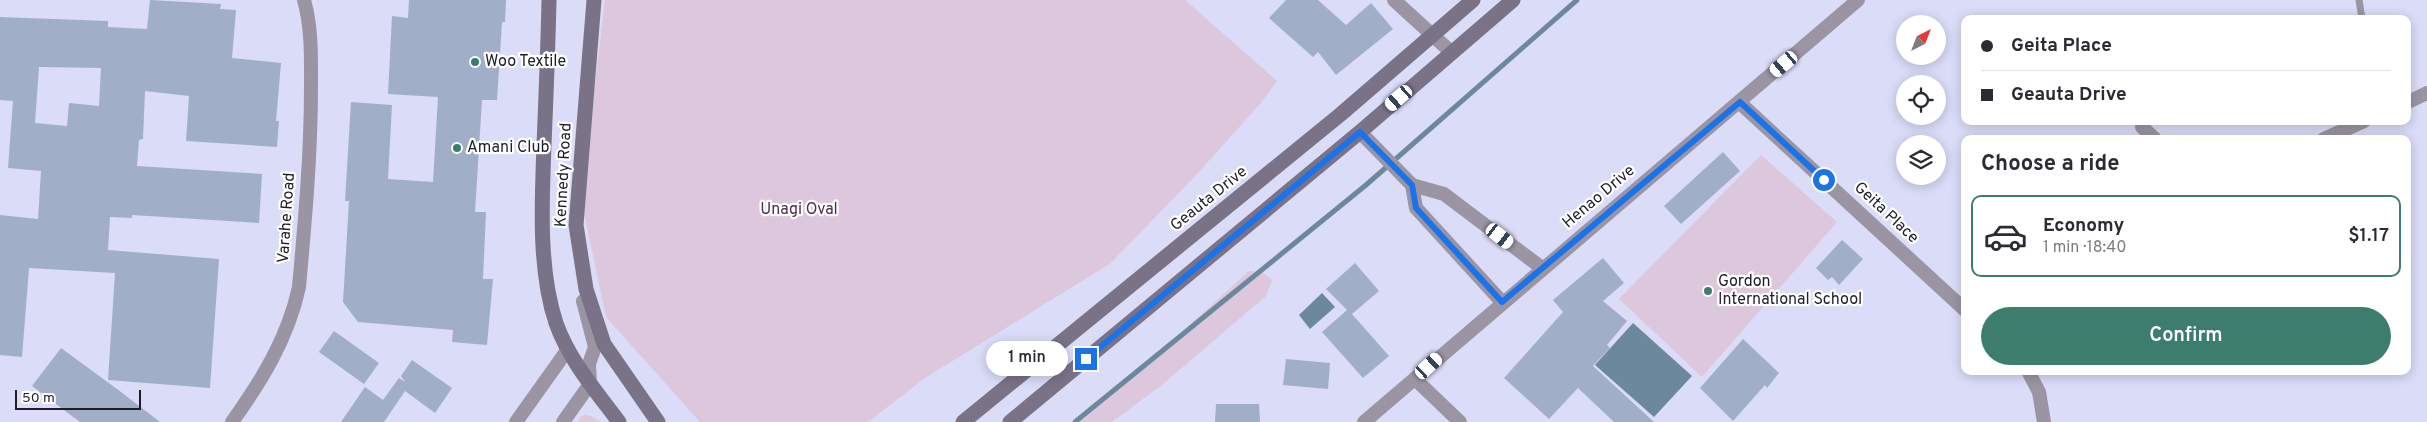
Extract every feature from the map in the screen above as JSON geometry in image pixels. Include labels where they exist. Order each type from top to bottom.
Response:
[{"type":"main road","name":"Kennedy Road","points":[[549,0],[542,199],[544,249],[551,300],[556,323],[568,349],[590,384],[620,422]]},
{"type":"main road","name":"Kennedy Road","points":[[594,0],[576,225],[586,289],[610,354],[658,422]]},
{"type":"main road","name":"Geauta Drive","points":[[963,422],[1341,114],[1473,0]]},
{"type":"main road","points":[[1010,422],[1360,132],[1513,0]]},
{"type":"street","name":"Varahe Road","points":[[232,422],[254,391],[278,350],[293,314],[299,287],[311,117],[309,16],[304,0]]},
{"type":"street","points":[[1394,0],[1452,52]]},
{"type":"street","name":"Henao Drive","points":[[1364,422],[1502,302],[1858,0]]},
{"type":"street","points":[[2411,101],[2427,93]]},
{"type":"street","name":"Geita Place","points":[[1740,102],[1961,306]]},
{"type":"street","points":[[2333,135],[2355,125]]},
{"type":"street","points":[[2142,127],[2151,135]]},
{"type":"street","points":[[1360,132],[1412,185],[1444,194],[1542,268]]},
{"type":"street","points":[[1412,185],[1416,208],[1502,302]]},
{"type":"street","points":[[563,422],[590,384],[590,364],[595,347],[583,300],[586,289]]},
{"type":"street","points":[[516,422],[568,349]]},
{"type":"street","points":[[2030,375],[2040,392],[2044,422]]},
{"type":"street","points":[[1415,379],[1460,422]]},
{"type":"lane","points":[[2358,0],[2361,15]]},
{"type":"green space","name":"Unagi Oval","points":[[605,0],[1185,0],[1277,81],[1260,104],[1197,174],[1111,263],[925,378],[868,422],[700,422],[606,317],[581,199]]},
{"type":"green space","points":[[1761,155],[1837,222],[1702,377],[1619,299]]},
{"type":"green space","points":[[1249,271],[1262,272],[1272,280],[1266,296],[1163,384],[1112,422],[1080,422],[1118,390]]},
{"type":"green space","points":[[587,415],[600,422],[577,422],[581,416]]},
{"type":"water","points":[[1322,293],[1335,307],[1310,329],[1299,315]]},
{"type":"water","points":[[1633,323],[1692,376],[1654,417],[1595,365]]},
{"type":"building","points":[[150,0],[221,4],[220,9],[236,10],[232,58],[281,63],[276,121],[279,121],[277,147],[186,141],[189,96],[145,91],[143,139],[139,140],[137,166],[262,174],[259,223],[132,215],[132,218],[110,217],[108,250],[219,259],[210,388],[108,380],[115,273],[29,268],[22,357],[0,355],[0,215],[38,219],[41,171],[8,168],[13,101],[0,100],[0,17],[108,21],[108,27],[147,29]],"holes":[[[39,67],[101,68],[99,106],[69,103],[67,126],[35,123]]]},
{"type":"building","points":[[409,0],[506,0],[505,22],[502,22],[497,100],[482,100],[475,212],[486,212],[483,279],[493,279],[487,345],[452,342],[453,330],[358,322],[343,302],[349,201],[345,201],[351,102],[392,105],[388,179],[433,182],[438,97],[388,94],[392,16],[408,18]]},
{"type":"building","points":[[1286,0],[1318,0],[1346,25],[1371,3],[1393,29],[1336,75],[1318,52],[1313,57],[1269,18]]},
{"type":"building","points":[[1723,152],[1740,171],[1681,224],[1664,206]]},
{"type":"building","points":[[1842,240],[1863,259],[1839,285],[1832,277],[1828,280],[1816,268]]},
{"type":"building","points":[[1603,258],[1624,283],[1603,301],[1627,321],[1607,345],[1610,348],[1593,366],[1654,422],[1614,422],[1578,388],[1549,419],[1504,378],[1563,312],[1553,300]]},
{"type":"building","points":[[1355,263],[1379,291],[1352,314],[1389,356],[1363,378],[1322,332],[1347,310],[1326,289]]},
{"type":"building","points":[[334,331],[379,363],[364,384],[319,352]]},
{"type":"building","points":[[1743,339],[1779,373],[1767,388],[1765,385],[1733,421],[1700,388]]},
{"type":"building","points":[[61,348],[160,422],[80,422],[32,386]]},
{"type":"building","points":[[1286,359],[1330,363],[1328,389],[1283,385]]},
{"type":"building","points":[[412,360],[452,388],[435,413],[405,391],[384,422],[341,422],[365,387],[383,400],[399,378],[405,382],[401,376]]},
{"type":"building","points":[[1216,404],[1259,404],[1260,422],[1215,422]]},
{"type":"waterway","points":[[1075,422],[1366,185],[1577,0]]},
{"type":"place","name":"Woo Textile","points":[[475,62]]},
{"type":"place","name":"Amani Club","points":[[457,148]]},
{"type":"place","name":"Gordon International School","points":[[1708,291]]},
{"type":"route","points":[[1086,359],[1360,132],[1412,185],[1416,208],[1502,302],[1740,102],[1824,180]]}]
